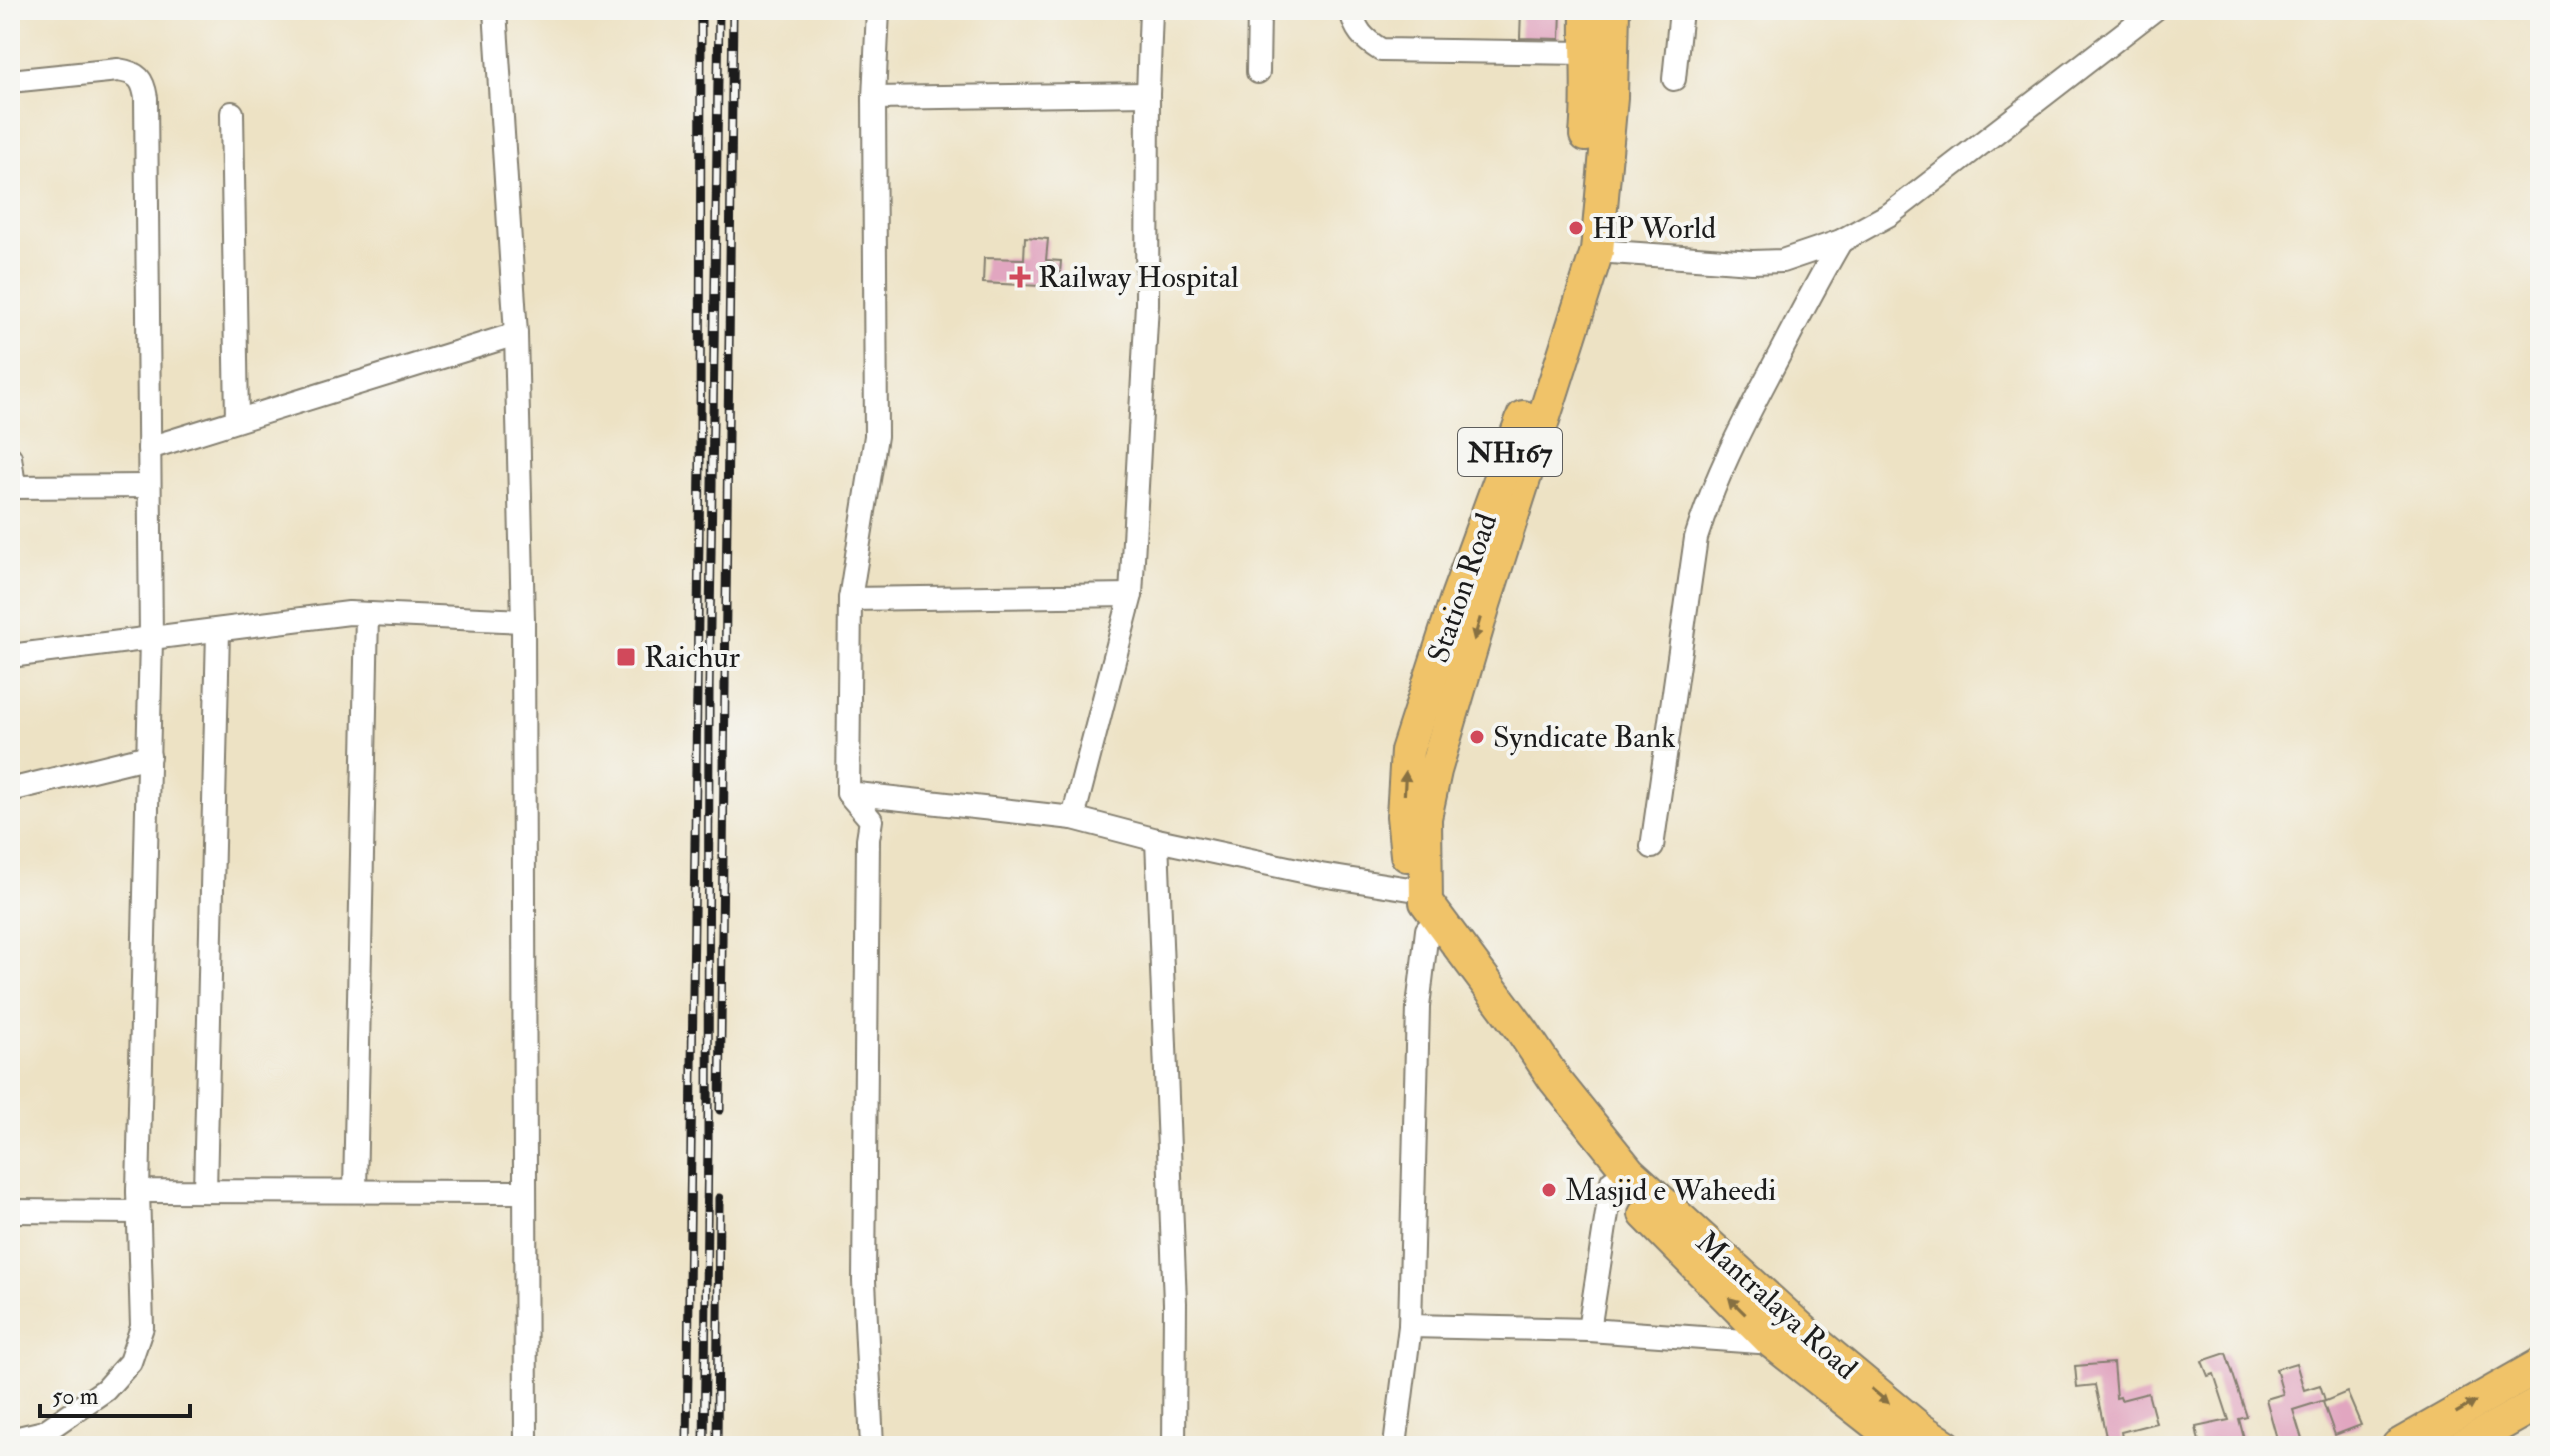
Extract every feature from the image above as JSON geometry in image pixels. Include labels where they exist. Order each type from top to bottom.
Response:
[{"type":"highway","name":"Station Road","points":[[1417,885],[1403,816],[1407,751],[1457,597],[1549,345],[1575,250],[1589,98],[1587,10]]},
{"type":"highway","name":"Station Road","points":[[1417,885],[1425,818],[1435,771],[1485,601],[1597,251],[1611,97],[1613,10]]},
{"type":"highway","name":"Mantralaya Road","points":[[1417,885],[1411,906],[1544,1097],[1612,1181],[1773,1343],[1900,1445]]},
{"type":"highway","name":"Mantralaya Road","points":[[1417,885],[1426,902],[1555,1080],[1629,1172],[1819,1345],[1920,1429],[1946,1446]]},
{"type":"highway","points":[[2398,1446],[2540,1365]]},
{"type":"highway","points":[[2462,1446],[2540,1402]]},
{"type":"street","points":[[495,10],[516,334],[523,621],[526,1446]]},
{"type":"street","points":[[872,1446],[864,1281],[868,839],[871,820],[848,793],[850,599],[876,436],[874,98],[878,10]]},
{"type":"street","points":[[1073,818],[1131,595],[1147,304],[1151,10]]},
{"type":"street","points":[[1258,72],[1259,10]]},
{"type":"street","points":[[1351,10],[1355,27],[1365,41],[1381,50],[1586,53]]},
{"type":"street","points":[[1674,79],[1681,10]]},
{"type":"street","points":[[1597,251],[1752,262],[1782,261],[1841,241],[1890,214],[2154,10]]},
{"type":"street","points":[[10,81],[118,70],[131,72],[143,84],[146,98],[151,639],[138,1201],[142,1327],[130,1362],[105,1390],[44,1439],[10,1440]]},
{"type":"street","points":[[874,98],[1148,94]]},
{"type":"street","points":[[232,113],[237,419]]},
{"type":"street","points":[[1652,847],[1696,538],[1707,502],[1727,456],[1841,241]]},
{"type":"street","points":[[149,448],[516,334]]},
{"type":"street","points":[[10,457],[12,486],[149,486]]},
{"type":"street","points":[[850,599],[1131,595]]},
{"type":"street","points":[[10,656],[337,614],[523,621]]},
{"type":"street","points":[[355,1191],[367,614]]},
{"type":"street","points":[[205,1191],[218,630]]},
{"type":"street","points":[[10,790],[149,756]]},
{"type":"street","points":[[848,793],[1073,818],[1157,840],[1321,875],[1417,885]]},
{"type":"street","points":[[1157,840],[1175,1303],[1174,1446]]},
{"type":"street","points":[[1395,1446],[1410,1326],[1418,1007],[1427,930]]},
{"type":"street","points":[[1589,1330],[1612,1181]]},
{"type":"street","points":[[10,1211],[138,1201],[205,1191],[523,1192]]},
{"type":"street","points":[[1410,1326],[1589,1330],[1773,1343]]},
{"type":"building","points":[[1521,10],[1561,10],[1560,39],[1520,38]]},
{"type":"building","points":[[1025,237],[1048,239],[1046,260],[1061,261],[1059,287],[983,283],[984,258],[1024,259]]},
{"type":"building","points":[[2226,1353],[2247,1417],[2239,1419],[2246,1446],[2200,1446],[2196,1427],[2229,1420],[2214,1374],[2208,1376],[2202,1361]]},
{"type":"building","points":[[2113,1363],[2116,1398],[2120,1397],[2121,1400],[2148,1393],[2156,1423],[2121,1432],[2123,1443],[2108,1446],[2095,1385],[2077,1387],[2075,1366]]},
{"type":"building","points":[[2296,1363],[2304,1390],[2320,1385],[2325,1400],[2293,1410],[2302,1446],[2279,1446],[2266,1399],[2283,1394],[2276,1369]]},
{"type":"building","points":[[2347,1392],[2361,1425],[2335,1435],[2323,1402]]},
{"type":"railway","points":[[687,1446],[700,463],[701,10]]},
{"type":"railway","points":[[704,1446],[709,689],[719,10]]},
{"type":"railway","points":[[720,1110],[733,10]]},
{"type":"railway","points":[[717,1446],[719,1198]]},
{"type":"place","name":"HP World","points":[[1576,228]]},
{"type":"place","name":"Railway Hospital","points":[[1020,277]]},
{"type":"place","name":"Raichur","points":[[626,657]]},
{"type":"place","name":"Syndicate Bank","points":[[1477,737]]},
{"type":"place","name":"Ｍasjid e Waheedi","points":[[1549,1190]]}]
